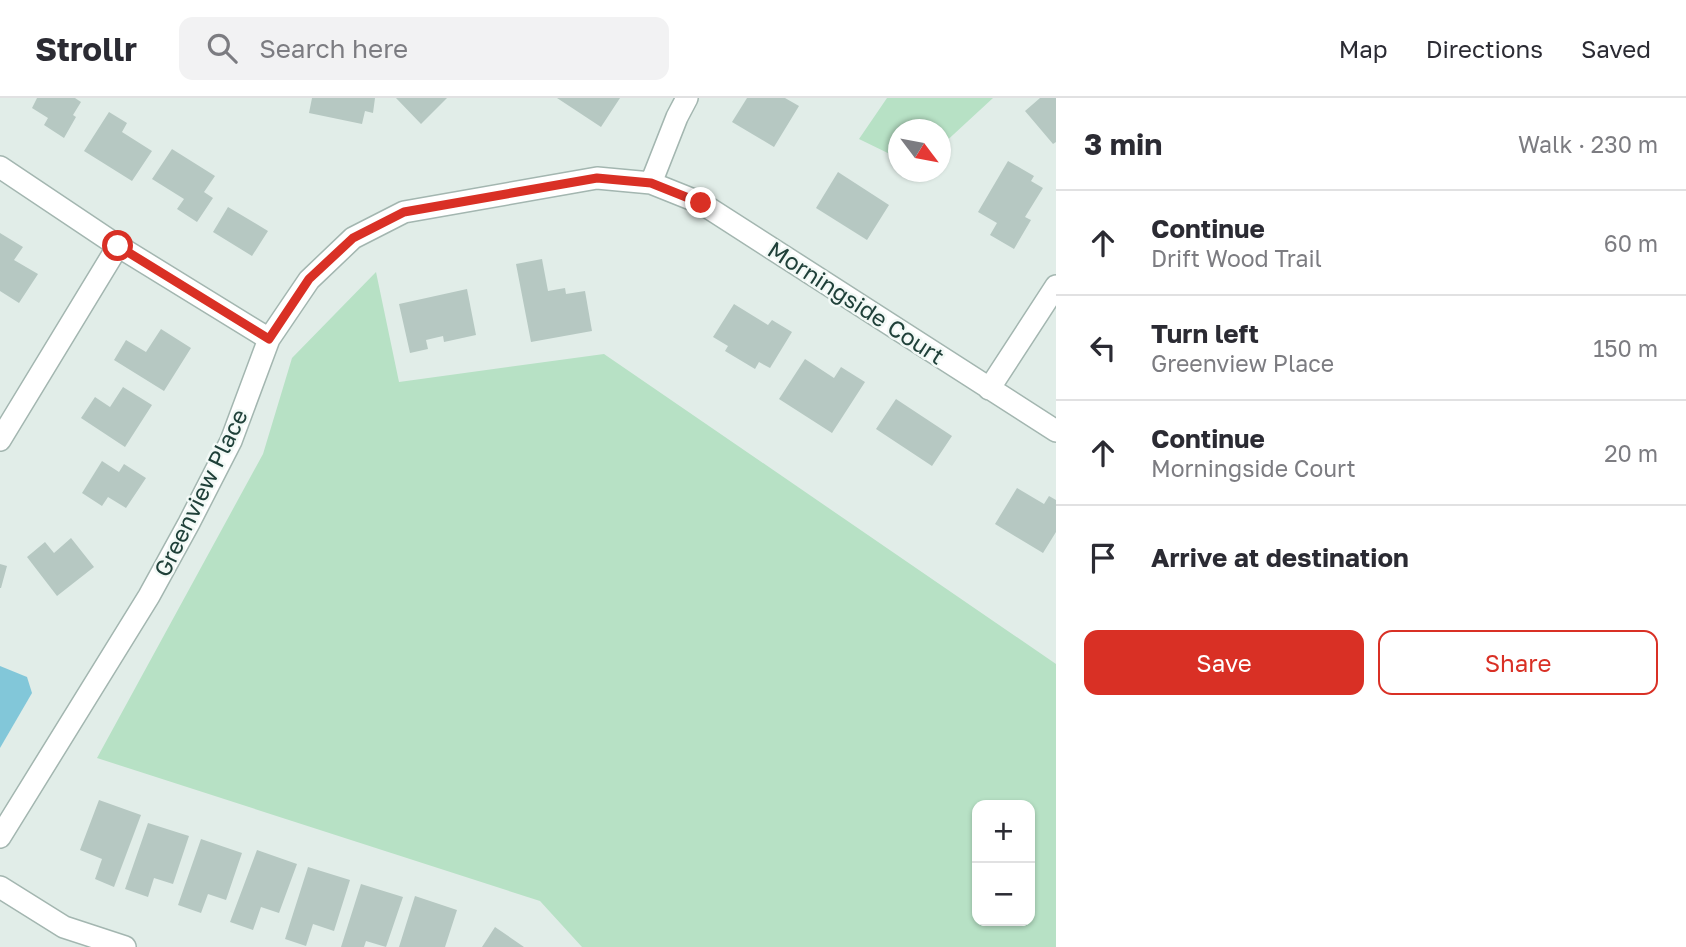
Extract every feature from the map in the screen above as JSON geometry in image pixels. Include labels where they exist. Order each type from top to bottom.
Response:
[{"type":"street","points":[[651,183],[687,98]]},
{"type":"street","points":[[0,167],[118,246],[269,339]]},
{"type":"street","name":"Greenview Place","points":[[0,837],[149,596],[231,441],[269,339],[309,279],[353,238],[404,212],[597,178],[651,183]]},
{"type":"street","name":"Morningside Court","points":[[651,183],[701,203],[1056,431]]},
{"type":"street","points":[[0,440],[118,246]]},
{"type":"street","points":[[989,389],[1056,286]]},
{"type":"street","points":[[0,887],[64,927],[124,947]]},
{"type":"green space","points":[[887,98],[993,98],[951,137],[951,119],[888,119],[888,153],[859,139]]},
{"type":"green space","points":[[376,272],[399,382],[604,354],[1056,664],[1056,947],[582,947],[540,901],[97,758],[263,454],[292,358]]},
{"type":"water","points":[[0,666],[27,677],[32,693],[0,748]]},
{"type":"building","points":[[37,98],[75,98],[81,102],[64,138],[44,125],[48,118],[32,108]]},
{"type":"building","points":[[312,98],[375,98],[373,113],[365,111],[362,124],[309,113]]},
{"type":"building","points":[[396,98],[447,98],[421,124]]},
{"type":"building","points":[[557,98],[620,98],[601,127]]},
{"type":"building","points":[[747,98],[785,98],[799,106],[774,147],[732,122]]},
{"type":"building","points":[[1040,98],[1056,98],[1056,142],[1053,144],[1025,111]]},
{"type":"building","points":[[109,112],[127,123],[122,132],[152,151],[132,181],[84,151]]},
{"type":"building","points":[[172,149],[215,176],[204,192],[213,198],[197,222],[177,209],[184,199],[152,179]]},
{"type":"building","points":[[1008,161],[1034,176],[1031,181],[1043,188],[1025,217],[1031,220],[1014,249],[990,235],[997,223],[978,212]]},
{"type":"building","points":[[838,172],[889,205],[867,240],[816,208]]},
{"type":"building","points":[[228,207],[268,231],[252,256],[213,232]]},
{"type":"building","points":[[0,233],[23,247],[14,260],[38,274],[19,303],[0,291]]},
{"type":"building","points":[[542,259],[548,291],[565,288],[566,294],[585,291],[592,331],[531,342],[516,264]]},
{"type":"building","points":[[467,289],[476,335],[444,342],[443,336],[426,340],[428,349],[410,353],[399,304]]},
{"type":"building","points":[[734,304],[768,325],[772,320],[792,332],[770,368],[759,362],[755,369],[725,351],[728,346],[713,337]]},
{"type":"building","points":[[161,329],[191,348],[164,391],[114,360],[126,340],[146,352]]},
{"type":"building","points":[[805,359],[834,378],[841,367],[865,382],[832,433],[779,399]]},
{"type":"building","points":[[123,387],[152,405],[125,447],[81,418],[95,397],[110,407]]},
{"type":"building","points":[[896,399],[952,436],[932,466],[876,429]]},
{"type":"building","points":[[102,461],[119,472],[124,464],[146,478],[126,508],[108,497],[102,506],[82,493]]},
{"type":"building","points":[[1017,488],[1044,504],[1049,496],[1056,500],[1056,532],[1043,553],[995,524]]},
{"type":"building","points":[[71,538],[94,567],[57,596],[27,557],[45,542],[54,553]]},
{"type":"building","points":[[0,564],[7,566],[1,588],[0,588]]},
{"type":"building","points":[[99,800],[141,815],[114,887],[95,879],[102,859],[80,850]]},
{"type":"building","points":[[148,823],[189,836],[173,884],[154,878],[148,897],[125,889]]},
{"type":"building","points":[[201,839],[242,853],[226,900],[208,894],[201,913],[178,905]]},
{"type":"building","points":[[257,850],[297,864],[279,913],[261,907],[253,930],[230,922]]},
{"type":"building","points":[[308,867],[350,880],[334,931],[313,924],[306,946],[285,939]]},
{"type":"building","points":[[361,884],[403,897],[386,947],[366,941],[364,947],[341,947]]},
{"type":"building","points":[[415,896],[457,910],[445,947],[399,947]]},
{"type":"building","points":[[495,927],[524,947],[482,947]]},
{"type":"route","points":[[118,246],[269,339],[309,279],[353,238],[404,212],[597,178],[651,183],[701,203]]}]
